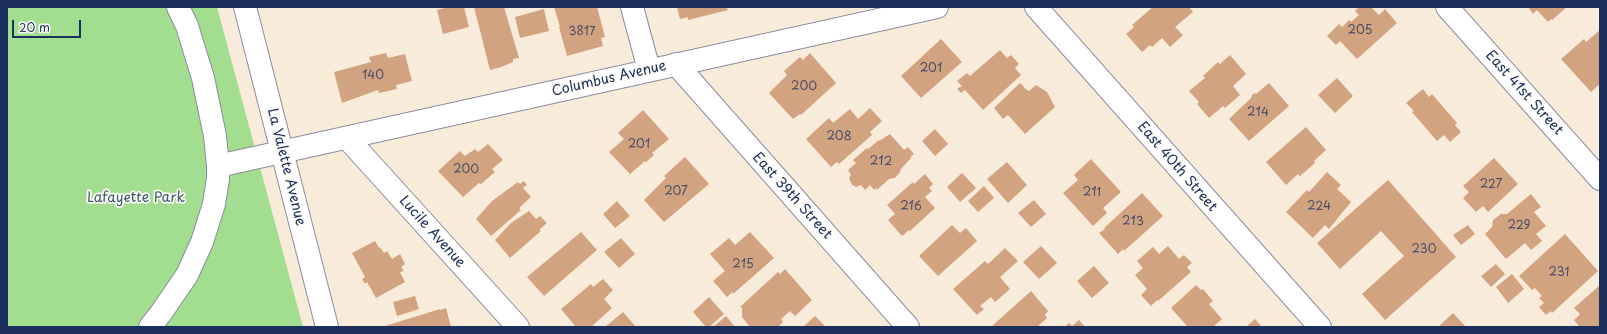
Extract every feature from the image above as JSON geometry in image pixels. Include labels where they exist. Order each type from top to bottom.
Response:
[{"type":"street","points":[[150,327],[186,275],[202,242],[214,204],[218,166],[215,136],[203,78],[187,26],[178,7]]},
{"type":"street","name":"La Valette Avenue","points":[[245,7],[327,327]]},
{"type":"street","points":[[632,7],[649,70]]},
{"type":"street","name":"Columbus Avenue","points":[[218,166],[936,7]]},
{"type":"street","name":"East 40th Street","points":[[1036,7],[1320,327]]},
{"type":"street","name":"East 41st Street","points":[[1447,7],[1600,179]]},
{"type":"street","name":"East 39th Street","points":[[676,64],[908,327]]},
{"type":"street","name":"Lucile Avenue","points":[[347,138],[518,327]]},
{"type":"green space","name":"Lafayette Park","points":[[7,7],[217,7],[303,327],[7,327]]},
{"type":"building","points":[[449,7],[464,7],[469,27],[443,34],[437,10]]},
{"type":"building","points":[[474,7],[504,7],[519,58],[513,59],[513,62],[501,67],[490,70]]},
{"type":"building","points":[[554,7],[597,7],[605,37],[601,38],[603,46],[567,56]]},
{"type":"building","points":[[677,7],[726,7],[728,10],[688,20],[688,17],[680,19]]},
{"type":"building","points":[[1153,7],[1189,7],[1193,12],[1175,27],[1183,35],[1170,47],[1162,38],[1152,47],[1150,45],[1142,52],[1126,34],[1134,27],[1132,25]]},
{"type":"building","points":[[1359,7],[1371,7],[1379,15],[1385,9],[1397,23],[1357,59],[1340,41],[1336,45],[1327,36],[1339,24],[1342,27],[1349,20],[1351,22],[1359,15],[1355,11]]},
{"type":"building","points":[[1528,7],[1567,7],[1548,22],[1537,10],[1533,14]]},
{"type":"building","points":[[544,9],[549,31],[520,38],[515,17]]},
{"type":"building","points":[[1600,30],[1600,84],[1591,92],[1561,59],[1584,39],[1586,42]]},
{"type":"building","points":[[941,39],[962,62],[921,98],[901,76]]},
{"type":"building","points":[[1000,50],[1007,58],[1011,55],[1019,64],[1015,68],[1021,75],[983,110],[965,90],[961,93],[957,89],[962,86],[957,81],[967,73],[970,76]]},
{"type":"building","points":[[386,53],[388,58],[405,54],[412,81],[396,85],[397,89],[379,93],[378,90],[342,103],[334,72],[371,62],[369,57]]},
{"type":"building","points":[[810,53],[836,83],[801,115],[800,114],[793,119],[769,93],[787,75],[784,71],[800,57],[803,60]]},
{"type":"building","points":[[1230,55],[1246,74],[1233,86],[1240,95],[1225,108],[1223,106],[1209,118],[1197,104],[1199,102],[1189,91],[1205,78],[1203,76],[1218,62],[1220,64]]},
{"type":"building","points":[[1337,78],[1353,96],[1335,113],[1318,95]]},
{"type":"building","points":[[1020,83],[1029,91],[1036,85],[1047,92],[1055,107],[1025,134],[1008,115],[1003,119],[994,108]]},
{"type":"building","points":[[1269,83],[1289,106],[1249,141],[1229,119],[1251,98],[1252,95],[1255,93],[1256,94]]},
{"type":"building","points":[[1423,89],[1429,97],[1432,94],[1457,123],[1455,125],[1461,132],[1450,142],[1444,135],[1437,141],[1406,103]]},
{"type":"building","points":[[870,108],[882,121],[870,132],[872,135],[839,164],[837,162],[831,167],[806,139],[829,118],[833,123],[850,109],[858,119]]},
{"type":"building","points":[[643,110],[669,139],[652,153],[654,155],[630,174],[609,152],[624,139],[618,133]]},
{"type":"building","points":[[1306,127],[1326,150],[1314,161],[1315,163],[1300,176],[1298,174],[1286,185],[1266,162]]},
{"type":"building","points":[[935,129],[948,144],[935,156],[922,141]]},
{"type":"building","points":[[890,134],[904,150],[908,147],[914,154],[910,157],[911,158],[895,178],[889,179],[877,190],[876,188],[874,190],[870,185],[865,190],[861,185],[856,187],[852,185],[849,178],[851,175],[848,170],[856,163],[853,160],[867,148],[868,149],[879,140]]},
{"type":"building","points":[[488,144],[503,160],[492,169],[495,172],[463,197],[438,171],[460,151],[465,156],[475,149],[478,152]]},
{"type":"building","points":[[685,157],[709,184],[664,222],[644,200],[666,178],[664,176]]},
{"type":"building","points":[[1494,158],[1518,184],[1488,212],[1483,206],[1476,212],[1463,198],[1469,192],[1463,186]]},
{"type":"building","points":[[1091,159],[1121,192],[1103,208],[1107,213],[1093,226],[1063,193],[1078,180],[1074,175]]},
{"type":"building","points":[[1007,162],[1027,185],[1008,203],[987,179]]},
{"type":"building","points":[[1327,172],[1341,185],[1337,189],[1351,202],[1329,229],[1325,225],[1313,238],[1286,212],[1307,190],[1309,192]]},
{"type":"building","points":[[962,173],[976,188],[960,202],[947,187]]},
{"type":"building","points":[[925,174],[933,184],[929,188],[932,191],[925,197],[935,208],[910,231],[909,230],[902,236],[888,220],[895,214],[887,205],[913,182],[914,184]]},
{"type":"building","points":[[1388,180],[1456,257],[1385,320],[1362,294],[1404,256],[1381,231],[1340,269],[1317,243]]},
{"type":"building","points":[[524,181],[527,185],[523,188],[531,197],[519,208],[521,210],[491,236],[476,219],[492,201],[518,182],[520,184]]},
{"type":"building","points":[[984,186],[994,198],[978,212],[968,201]]},
{"type":"building","points":[[1142,193],[1163,216],[1124,251],[1123,249],[1118,254],[1099,233]]},
{"type":"building","points":[[1531,194],[1541,207],[1534,212],[1546,226],[1536,234],[1542,241],[1531,250],[1525,243],[1506,259],[1485,234],[1492,227],[1493,220],[1501,214],[1507,214]]},
{"type":"building","points":[[1034,200],[1046,214],[1031,227],[1018,213]]},
{"type":"building","points":[[617,201],[630,216],[615,228],[603,214]]},
{"type":"building","points":[[529,211],[536,219],[540,216],[547,223],[539,230],[541,231],[510,258],[495,240],[511,223]]},
{"type":"building","points":[[952,225],[960,233],[966,228],[977,241],[938,276],[919,256]]},
{"type":"building","points":[[1468,225],[1475,234],[1461,245],[1453,235]]},
{"type":"building","points":[[581,232],[597,250],[544,296],[527,277]]},
{"type":"building","points":[[750,232],[774,258],[733,294],[732,292],[727,297],[713,281],[725,271],[710,254],[729,238],[735,245]]},
{"type":"building","points":[[1565,234],[1598,271],[1552,313],[1551,311],[1546,315],[1539,307],[1544,303],[1539,298],[1542,296],[1535,288],[1532,290],[1519,276]]},
{"type":"building","points":[[621,238],[635,254],[619,268],[604,252]]},
{"type":"building","points":[[375,241],[379,248],[380,247],[384,253],[387,251],[392,259],[400,254],[405,264],[401,267],[404,271],[400,272],[405,282],[376,298],[367,282],[365,284],[362,279],[365,277],[352,253]]},
{"type":"building","points":[[1041,246],[1057,263],[1039,279],[1023,262]]},
{"type":"building","points":[[1168,246],[1179,259],[1184,255],[1192,263],[1187,267],[1191,272],[1151,306],[1141,295],[1147,289],[1135,275],[1143,268],[1137,261],[1153,247],[1159,254]]},
{"type":"building","points":[[1005,248],[1018,261],[1000,277],[1010,289],[995,302],[991,297],[980,306],[984,309],[977,315],[953,289],[985,261],[988,264]]},
{"type":"building","points":[[1496,264],[1505,274],[1491,287],[1481,276]]},
{"type":"building","points":[[1094,266],[1109,283],[1092,298],[1077,281]]},
{"type":"building","points":[[785,269],[812,300],[795,316],[790,311],[781,319],[783,322],[778,327],[750,327],[742,317],[742,308],[740,307],[778,272],[780,274]]},
{"type":"building","points":[[1512,274],[1524,289],[1508,303],[1496,287]]},
{"type":"building","points":[[603,279],[613,290],[604,299],[612,308],[591,327],[576,327],[561,309],[591,284],[593,287]]},
{"type":"building","points":[[1196,285],[1201,290],[1203,289],[1213,301],[1209,304],[1222,319],[1213,327],[1188,327],[1171,308]]},
{"type":"building","points":[[1600,285],[1600,327],[1580,327],[1574,320],[1580,314],[1574,308]]},
{"type":"building","points":[[1031,291],[1048,311],[1045,315],[1047,318],[1037,327],[991,327]]},
{"type":"building","points":[[415,296],[419,309],[397,316],[393,302]]},
{"type":"building","points":[[709,297],[724,314],[709,327],[706,327],[693,312]]},
{"type":"building","points":[[446,308],[451,327],[382,327],[440,309]]},
{"type":"building","points":[[623,312],[636,327],[605,327]]},
{"type":"building","points":[[1453,313],[1466,327],[1438,327]]},
{"type":"building","points":[[726,316],[735,327],[713,327]]},
{"type":"building","points":[[815,316],[826,327],[803,327]]},
{"type":"building","points":[[1255,319],[1262,327],[1246,327]]},
{"type":"building","points":[[1079,320],[1085,327],[1065,327],[1069,323],[1072,326]]}]
